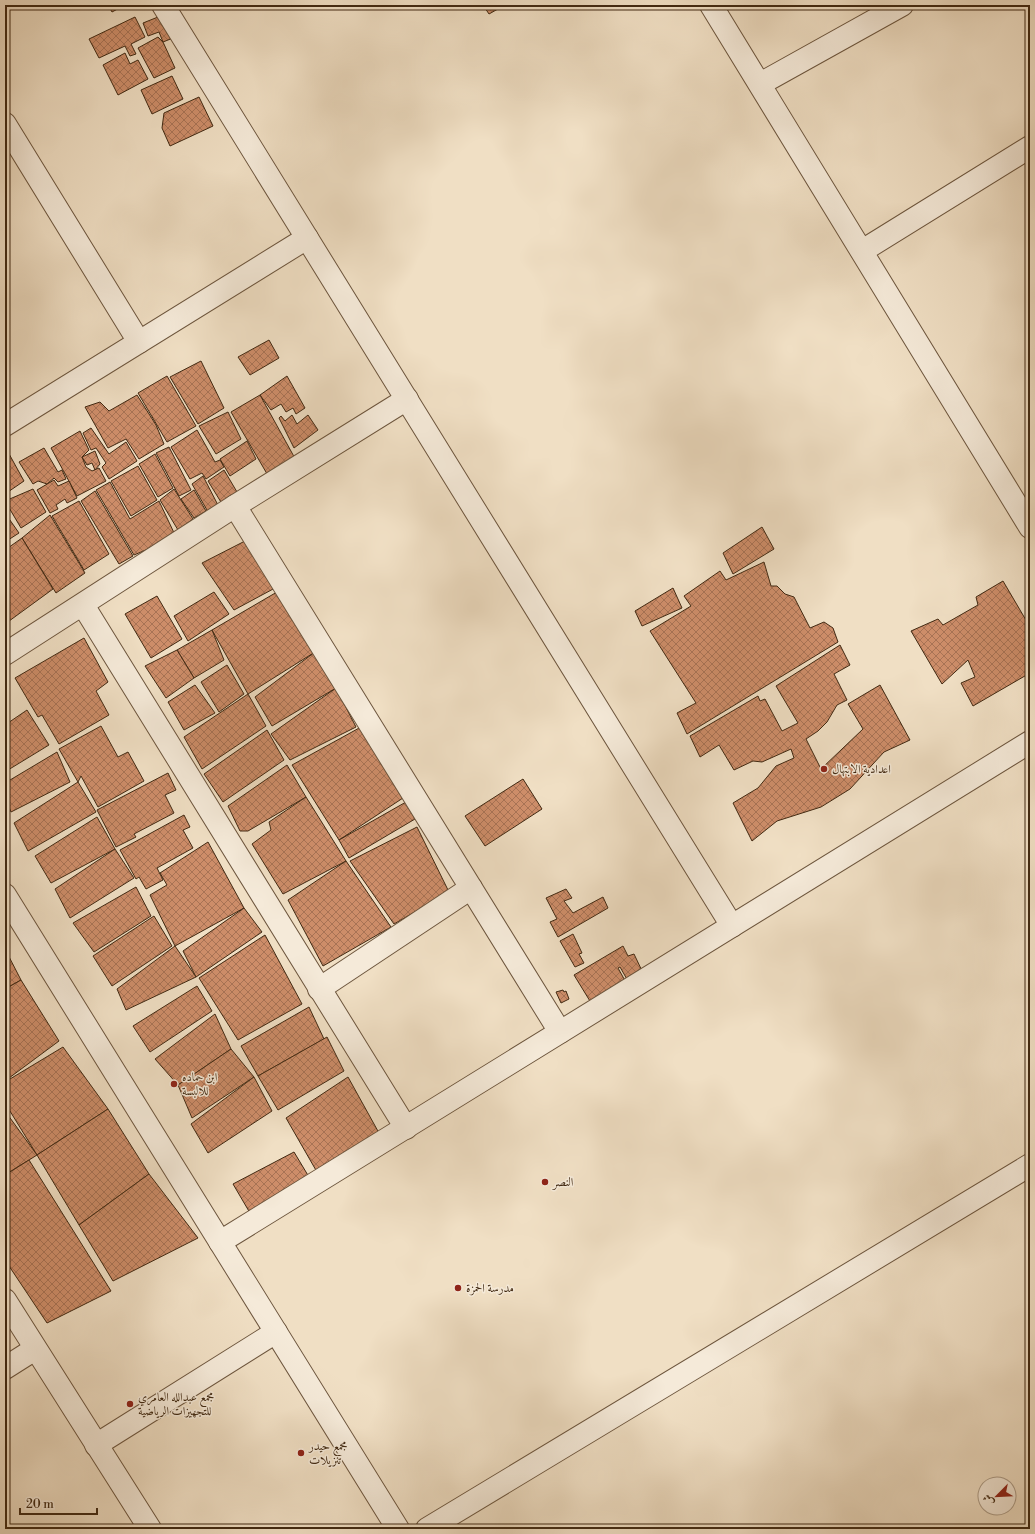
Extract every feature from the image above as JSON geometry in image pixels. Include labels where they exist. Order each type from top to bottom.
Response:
[{"type":"street","points":[[163,5],[732,926]]},
{"type":"street","points":[[711,5],[1030,527]]},
{"type":"street","points":[[760,84],[902,5]]},
{"type":"street","points":[[5,124],[139,342]]},
{"type":"street","points":[[862,251],[1030,147]]},
{"type":"street","points":[[5,425],[306,238]]},
{"type":"street","points":[[5,654],[84,605],[235,506],[407,399]]},
{"type":"street","points":[[235,506],[560,1032]]},
{"type":"street","points":[[84,605],[319,989],[406,1128]]},
{"type":"street","points":[[220,1242],[1030,742]]},
{"type":"street","points":[[319,989],[471,888]]},
{"type":"street","points":[[6,901],[398,1529]]},
{"type":"street","points":[[427,1529],[1030,1165]]},
{"type":"street","points":[[5,1300],[150,1529]]},
{"type":"street","points":[[96,1445],[276,1332]]},
{"type":"street","points":[[5,1368],[36,1349]]},
{"type":"building","points":[[108,5],[125,5],[112,12]]},
{"type":"building","points":[[483,5],[505,5],[489,14]]},
{"type":"building","points":[[163,15],[173,38],[163,42],[159,32],[148,36],[143,23]]},
{"type":"building","points":[[135,17],[145,37],[131,44],[136,54],[130,56],[125,46],[99,58],[89,39]]},
{"type":"building","points":[[158,37],[163,42],[175,68],[154,78],[138,48]]},
{"type":"building","points":[[125,53],[130,64],[138,60],[148,79],[118,95],[103,65]]},
{"type":"building","points":[[172,76],[183,99],[152,114],[141,90]]},
{"type":"building","points":[[199,97],[213,126],[170,146],[162,128],[164,113]]},
{"type":"building","points":[[269,340],[279,358],[250,375],[238,357]]},
{"type":"building","points":[[201,361],[224,408],[198,424],[170,377]]},
{"type":"building","points":[[167,376],[196,426],[167,442],[138,393]]},
{"type":"building","points":[[287,376],[305,408],[296,414],[293,408],[286,412],[281,404],[271,410],[260,395]]},
{"type":"building","points":[[137,395],[156,425],[164,444],[139,459],[126,439],[108,448],[85,407],[100,402],[109,411]]},
{"type":"building","points":[[260,395],[297,462],[270,479],[231,412]]},
{"type":"building","points":[[228,412],[241,439],[216,454],[199,426]]},
{"type":"building","points":[[292,415],[297,424],[308,415],[318,430],[294,448],[279,418],[281,416],[285,421]]},
{"type":"building","points":[[91,428],[109,454],[126,442],[137,461],[109,479],[102,467],[106,463],[96,448],[91,450],[83,433]]},
{"type":"building","points":[[197,430],[215,462],[220,460],[224,467],[206,479],[202,473],[190,479],[171,447]]},
{"type":"building","points":[[80,431],[89,450],[82,457],[86,467],[92,471],[99,468],[106,481],[77,496],[51,448]]},
{"type":"building","points":[[247,441],[256,459],[230,476],[220,459]]},
{"type":"building","points":[[169,447],[191,490],[179,496],[156,453]]},
{"type":"building","points":[[44,448],[58,472],[62,470],[66,479],[58,482],[54,478],[47,484],[38,481],[33,484],[19,462]]},
{"type":"building","points":[[95,451],[100,464],[95,470],[92,463],[87,465],[82,457]]},
{"type":"building","points":[[8,452],[24,481],[5,494],[5,453]]},
{"type":"building","points":[[155,454],[173,488],[158,497],[139,464]]},
{"type":"building","points":[[138,466],[157,500],[131,516],[111,481]]},
{"type":"building","points":[[224,470],[240,497],[224,507],[208,481]]},
{"type":"building","points":[[203,476],[220,509],[211,517],[192,484]]},
{"type":"building","points":[[54,480],[58,486],[69,481],[77,498],[67,503],[65,499],[56,505],[58,509],[50,513],[37,490]]},
{"type":"building","points":[[110,482],[130,519],[159,501],[176,537],[134,555],[96,490]]},
{"type":"building","points":[[33,489],[46,512],[21,528],[5,501]]},
{"type":"building","points":[[174,489],[193,519],[178,530],[160,500]]},
{"type":"building","points":[[194,490],[206,511],[194,518],[181,499]]},
{"type":"building","points":[[95,491],[133,556],[119,564],[81,501]]},
{"type":"building","points":[[79,501],[109,554],[84,570],[52,516]]},
{"type":"building","points":[[5,513],[19,533],[5,542]]},
{"type":"building","points":[[50,515],[85,573],[56,593],[22,538]]},
{"type":"building","points":[[762,527],[774,549],[733,574],[723,553]]},
{"type":"building","points":[[22,538],[53,589],[5,624],[5,550]]},
{"type":"building","points":[[245,541],[275,588],[234,610],[202,563]]},
{"type":"building","points":[[764,562],[771,586],[777,586],[785,594],[794,597],[810,628],[824,622],[833,628],[838,642],[687,734],[677,713],[696,703],[650,631],[691,606],[684,596],[720,571],[726,580]]},
{"type":"building","points":[[1003,581],[1030,627],[1030,673],[973,706],[961,683],[975,677],[968,660],[942,684],[911,631],[938,619],[943,625],[978,605],[976,597]]},
{"type":"building","points":[[673,588],[682,608],[642,626],[635,611]]},
{"type":"building","points":[[214,592],[229,614],[188,641],[174,616]]},
{"type":"building","points":[[277,592],[315,652],[248,694],[212,630]]},
{"type":"building","points":[[157,596],[182,639],[151,658],[125,614]]},
{"type":"building","points":[[212,630],[224,660],[194,678],[177,650]]},
{"type":"building","points":[[84,638],[108,682],[96,691],[109,715],[59,744],[42,715],[38,717],[15,678]]},
{"type":"building","points":[[840,645],[850,665],[834,674],[847,700],[837,705],[827,722],[818,731],[806,739],[821,769],[863,729],[848,704],[880,685],[910,740],[884,752],[850,789],[821,807],[777,821],[752,841],[733,803],[758,788],[776,766],[794,758],[791,749],[762,762],[753,761],[734,770],[719,745],[700,757],[690,736],[758,696],[760,701],[765,699],[782,731],[798,723],[776,686]]},
{"type":"building","points":[[177,650],[194,678],[166,698],[145,666]]},
{"type":"building","points":[[315,652],[336,688],[272,726],[255,697]]},
{"type":"building","points":[[227,665],[244,694],[219,712],[201,682]]},
{"type":"building","points":[[195,685],[215,713],[184,730],[168,702]]},
{"type":"building","points":[[336,688],[356,727],[290,760],[271,734]]},
{"type":"building","points":[[248,694],[266,726],[202,769],[184,737]]},
{"type":"building","points":[[27,710],[49,745],[8,770],[5,764],[5,725]]},
{"type":"building","points":[[101,726],[118,757],[128,752],[144,781],[98,807],[81,776],[78,782],[59,749]]},
{"type":"building","points":[[361,727],[403,798],[339,840],[292,765]]},
{"type":"building","points":[[267,730],[284,760],[223,802],[204,774]]},
{"type":"building","points":[[57,752],[70,782],[11,812],[5,797],[5,783]]},
{"type":"building","points":[[287,765],[306,797],[248,831],[240,831],[228,806]]},
{"type":"building","points":[[168,773],[176,790],[165,795],[174,813],[134,834],[136,837],[116,847],[97,810]]},
{"type":"building","points":[[523,779],[542,809],[485,846],[465,816]]},
{"type":"building","points":[[78,782],[96,812],[28,851],[14,823]]},
{"type":"building","points":[[306,797],[346,861],[283,894],[252,844],[271,830],[269,822]]},
{"type":"building","points":[[406,802],[415,819],[349,858],[339,840]]},
{"type":"building","points":[[184,815],[190,827],[183,830],[193,848],[157,868],[163,880],[146,889],[139,877],[136,879],[120,850]]},
{"type":"building","points":[[97,817],[115,849],[51,883],[35,856]]},
{"type":"building","points":[[417,827],[449,892],[394,924],[350,861]]},
{"type":"building","points":[[208,842],[244,908],[175,946],[150,895],[167,885],[160,873]]},
{"type":"building","points":[[115,849],[134,878],[70,918],[55,889]]},
{"type":"building","points":[[346,861],[391,927],[323,966],[288,900]]},
{"type":"building","points":[[136,887],[151,916],[94,952],[73,923]]},
{"type":"building","points":[[566,889],[572,898],[564,901],[573,913],[603,897],[608,908],[558,937],[550,922],[557,919],[546,898]]},
{"type":"building","points":[[244,908],[262,932],[196,977],[183,951]]},
{"type":"building","points":[[154,916],[172,946],[112,986],[93,956]]},
{"type":"building","points":[[573,934],[582,953],[579,954],[584,963],[575,967],[560,941]]},
{"type":"building","points":[[265,935],[302,1004],[238,1040],[199,978]]},
{"type":"building","points":[[175,946],[196,977],[126,1010],[117,989]]},
{"type":"building","points":[[623,946],[628,956],[634,954],[644,975],[628,981],[620,967],[618,968],[628,986],[593,1006],[574,975]]},
{"type":"building","points":[[5,949],[21,980],[5,989]]},
{"type":"building","points":[[21,980],[59,1041],[5,1081],[5,989]]},
{"type":"building","points":[[197,986],[212,1011],[150,1052],[133,1026]]},
{"type":"building","points":[[563,990],[564,992],[566,991],[569,999],[561,1003],[556,992]]},
{"type":"building","points":[[309,1007],[324,1039],[258,1076],[241,1046]]},
{"type":"building","points":[[215,1014],[231,1049],[178,1085],[155,1059]]},
{"type":"building","points":[[327,1037],[344,1071],[278,1110],[258,1076]]},
{"type":"building","points":[[63,1047],[108,1109],[37,1155],[5,1103],[5,1082]]},
{"type":"building","points":[[231,1049],[254,1077],[192,1118],[178,1085]]},
{"type":"building","points":[[254,1077],[272,1111],[208,1153],[191,1124]]},
{"type":"building","points":[[348,1077],[379,1133],[317,1172],[286,1118]]},
{"type":"building","points":[[108,1109],[149,1174],[79,1225],[37,1155]]},
{"type":"building","points":[[5,1111],[37,1155],[5,1175]]},
{"type":"building","points":[[294,1152],[309,1177],[250,1213],[233,1184]]},
{"type":"building","points":[[29,1160],[111,1291],[47,1323],[5,1260],[5,1175]]},
{"type":"building","points":[[149,1174],[198,1238],[113,1281],[79,1225]]},
{"type":"place","name":"اعدادية الابتهال","points":[[824,769]]},
{"type":"place","name":"ابن حماده للالبسة","points":[[174,1084]]},
{"type":"place","name":"النصر","points":[[545,1182]]},
{"type":"place","name":"مدرسة الحمزة","points":[[458,1288]]},
{"type":"place","name":"مجمع عبدالله العامري للتجهيزات الرياضية","points":[[130,1404]]},
{"type":"place","name":"مجمع حيدر تنزيلات","points":[[301,1453]]}]
